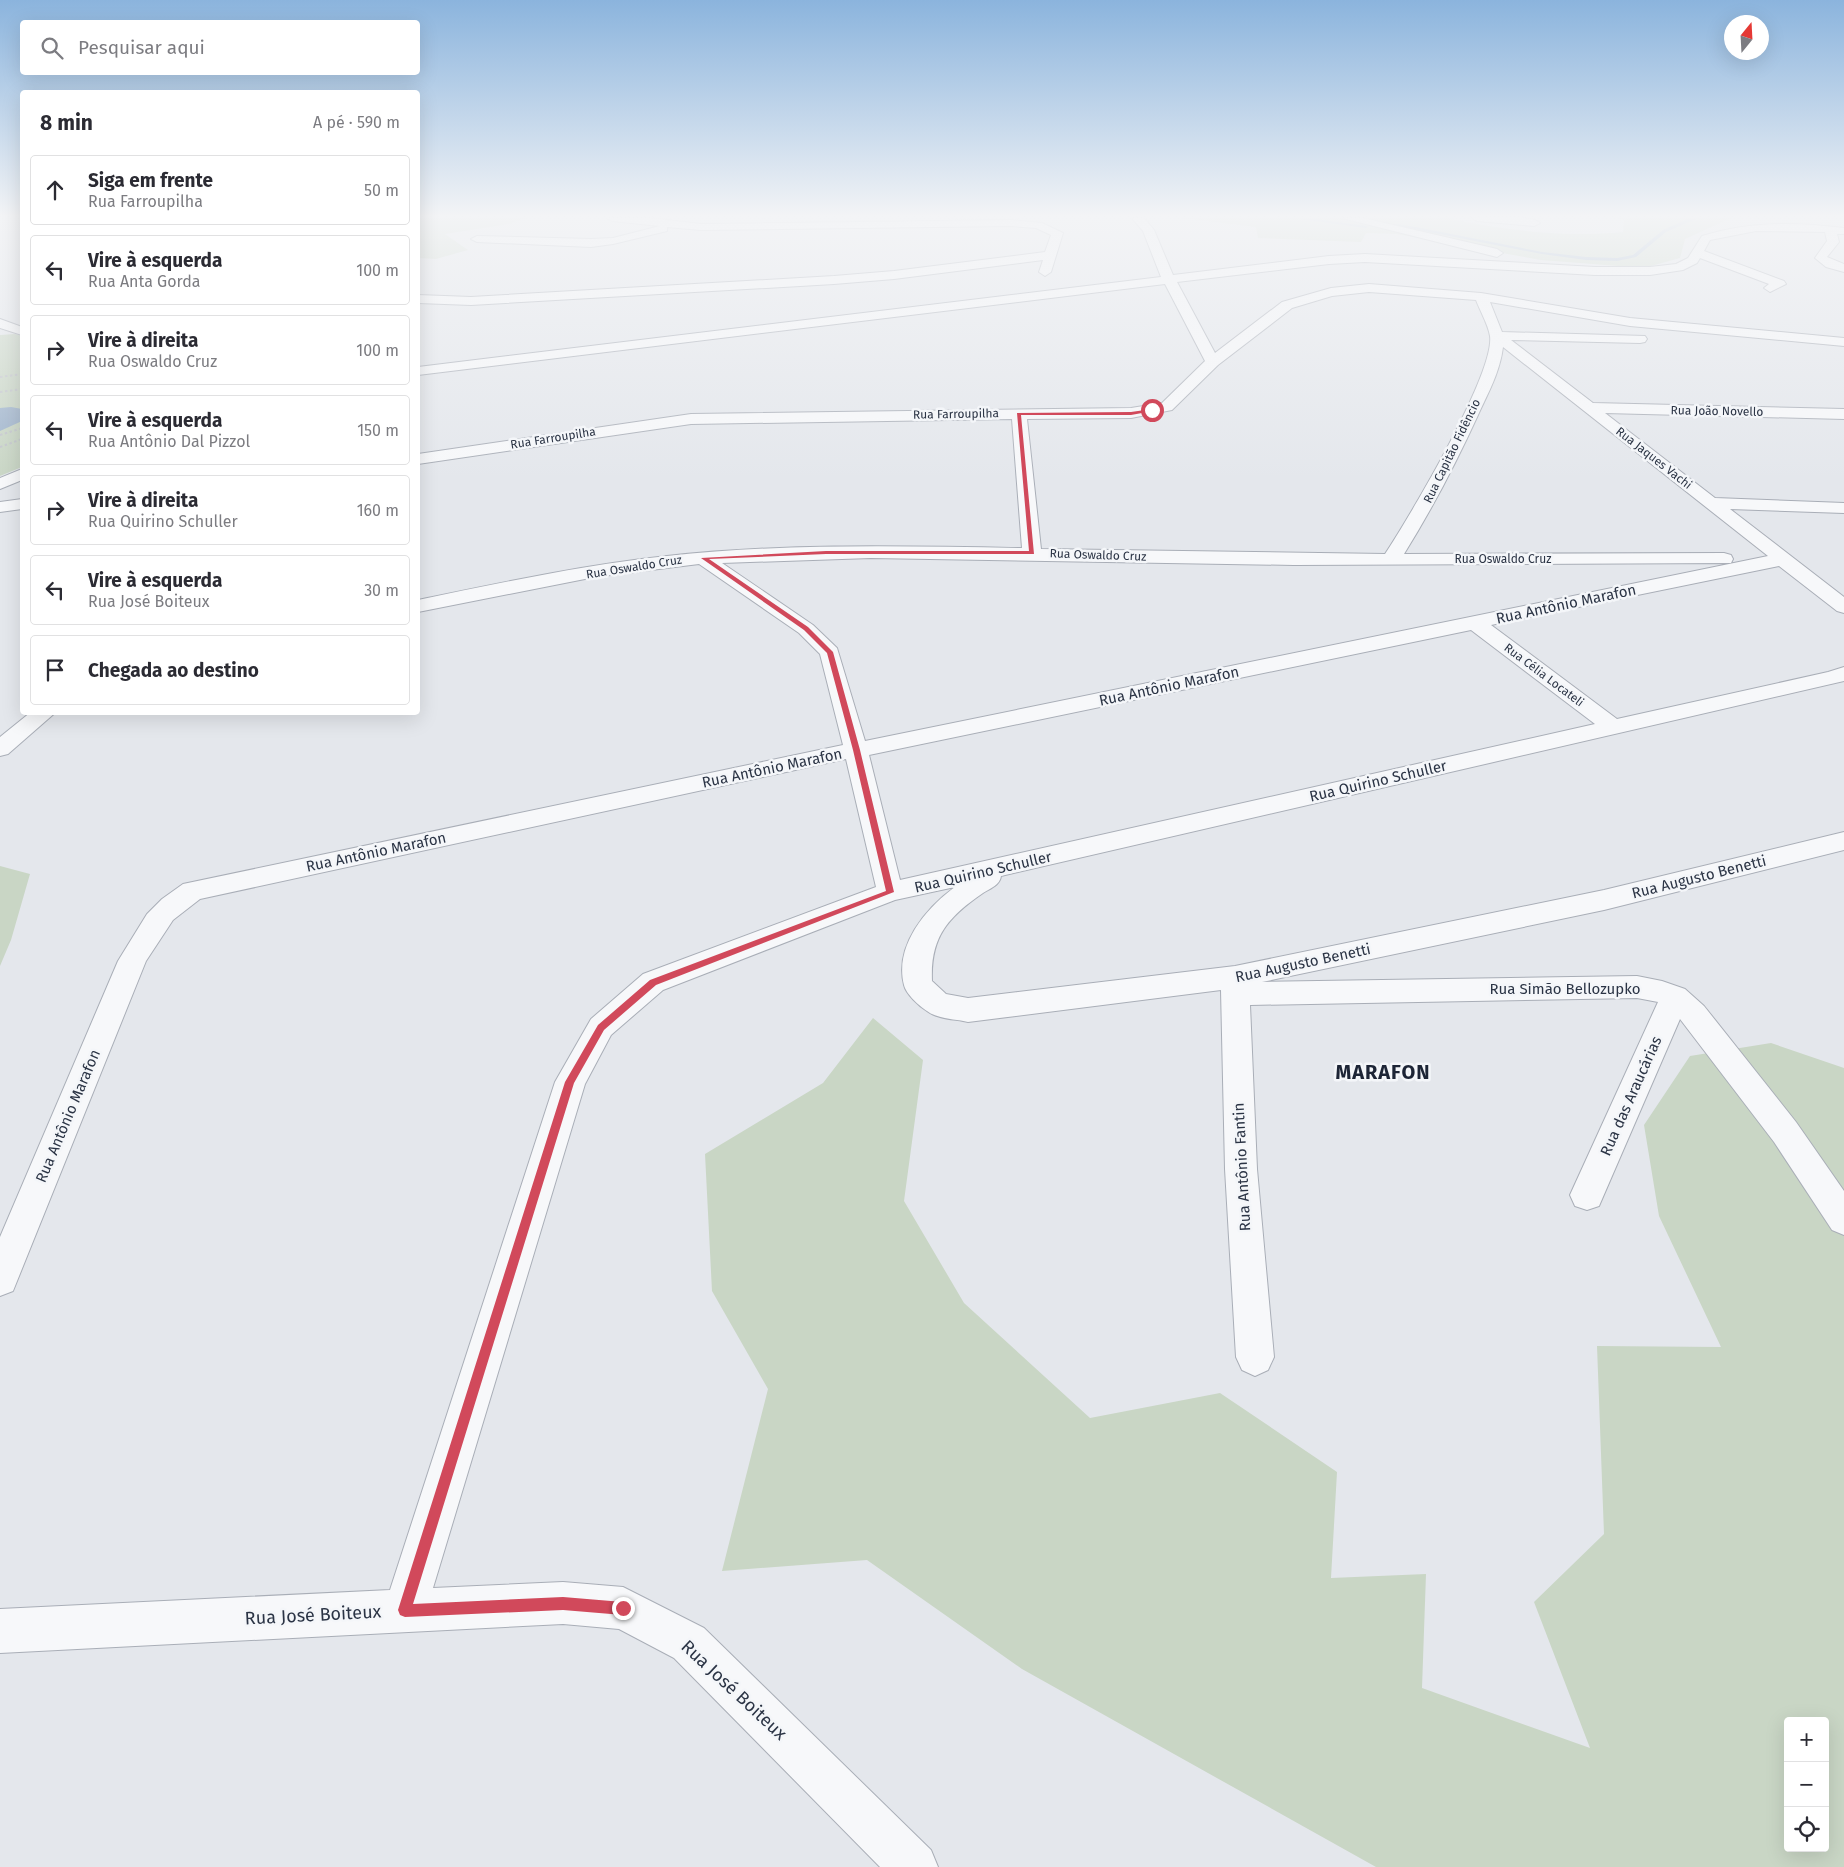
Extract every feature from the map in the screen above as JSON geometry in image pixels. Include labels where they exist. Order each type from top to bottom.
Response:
[{"type":"street","points":[[426,312],[454,305]]},
{"type":"street","points":[[420,370],[960,305]]},
{"type":"street","points":[[1183,305],[1213,362]]},
{"type":"street","name":"Rua Farroupilha","points":[[420,459],[691,419],[1131,413],[1167,407],[1213,362],[1287,305]]},
{"type":"street","name":"Rua Jaques Vachi","points":[[1484,305],[1497,336],[1844,607]]},
{"type":"street","name":"Rua Farroupilha","points":[[1529,305],[1630,322],[1844,342]]},
{"type":"street","points":[[0,323],[20,331]]},
{"type":"street","points":[[1497,336],[1844,342]]},
{"type":"street","name":"Rua Capitão Fidêncio","points":[[1391,559],[1417,519],[1452,453],[1494,364],[1497,336]]},
{"type":"street","name":"Rua João Novello","points":[[1590,408],[1844,414]]},
{"type":"street","points":[[1019,414],[1032,553]]},
{"type":"street","points":[[0,484],[20,475]]},
{"type":"street","points":[[1713,503],[1844,508]]},
{"type":"street","name":"Rua Oswaldo Cruz","points":[[420,606],[646,564],[703,558],[826,552],[1032,553],[1150,557],[1391,559],[1783,559]]},
{"type":"street","points":[[703,558],[806,629],[830,652],[890,892]]},
{"type":"street","name":"Rua Antônio Marafon","points":[[0,1279],[132,961],[152,925],[169,906],[192,891],[856,750],[1783,559]]},
{"type":"street","name":"Rua Célia Locateli","points":[[1475,623],[1613,727]]},
{"type":"street","name":"Rua Quirino Schuller","points":[[405,1610],[570,1082],[601,1027],[653,982],[890,892],[1835,677],[1844,673]]},
{"type":"street","points":[[0,749],[42,715]]},
{"type":"street","name":"Rua Augusto Benetti","points":[[1005,867],[959,895],[932,921],[918,952],[918,985],[938,1004],[968,1010],[1235,986],[1844,842]]},
{"type":"street","name":"Rua Simão Bellozupko","points":[[1235,986],[1291,992],[1637,987],[1662,992],[1675,997],[1694,1014],[1785,1132],[1844,1218]]},
{"type":"street","name":"Rua Antônio Fantin","points":[[1235,986],[1241,1169],[1255,1357]]},
{"type":"street","name":"Rua das Araucárias","points":[[1587,1195],[1675,997]]},
{"type":"street","name":"Rua José Boiteux","points":[[0,1631],[563,1603],[623,1608],[689,1643],[914,1867]]},
{"type":"path","points":[[0,377],[20,374]]},
{"type":"path","points":[[0,392],[20,389]]},
{"type":"path","points":[[0,435],[20,429]]},
{"type":"path","points":[[0,448],[20,439]]},
{"type":"green space","points":[[0,335],[20,335],[20,468],[0,476]]},
{"type":"green space","points":[[0,866],[30,874],[11,940],[0,966]]},
{"type":"green space","points":[[873,1018],[923,1060],[904,1201],[964,1303],[1090,1418],[1220,1393],[1337,1472],[1331,1578],[1426,1574],[1422,1688],[1590,1748],[1534,1602],[1604,1534],[1597,1346],[1721,1347],[1659,1216],[1644,1125],[1690,1056],[1771,1043],[1844,1068],[1844,1867],[1376,1867],[1022,1669],[867,1560],[722,1571],[768,1389],[712,1291],[705,1154],[823,1083]]},
{"type":"water","points":[[0,408],[20,409],[20,422],[0,431]]},
{"type":"district","name":"MARAFON","points":[[1383,1072]]},
{"type":"route","points":[[623,1608],[563,1603],[405,1610],[570,1082],[601,1027],[653,982],[890,892],[830,652],[806,629],[703,558],[826,552],[1032,553],[1019,414],[1131,413],[1152,410]]}]
